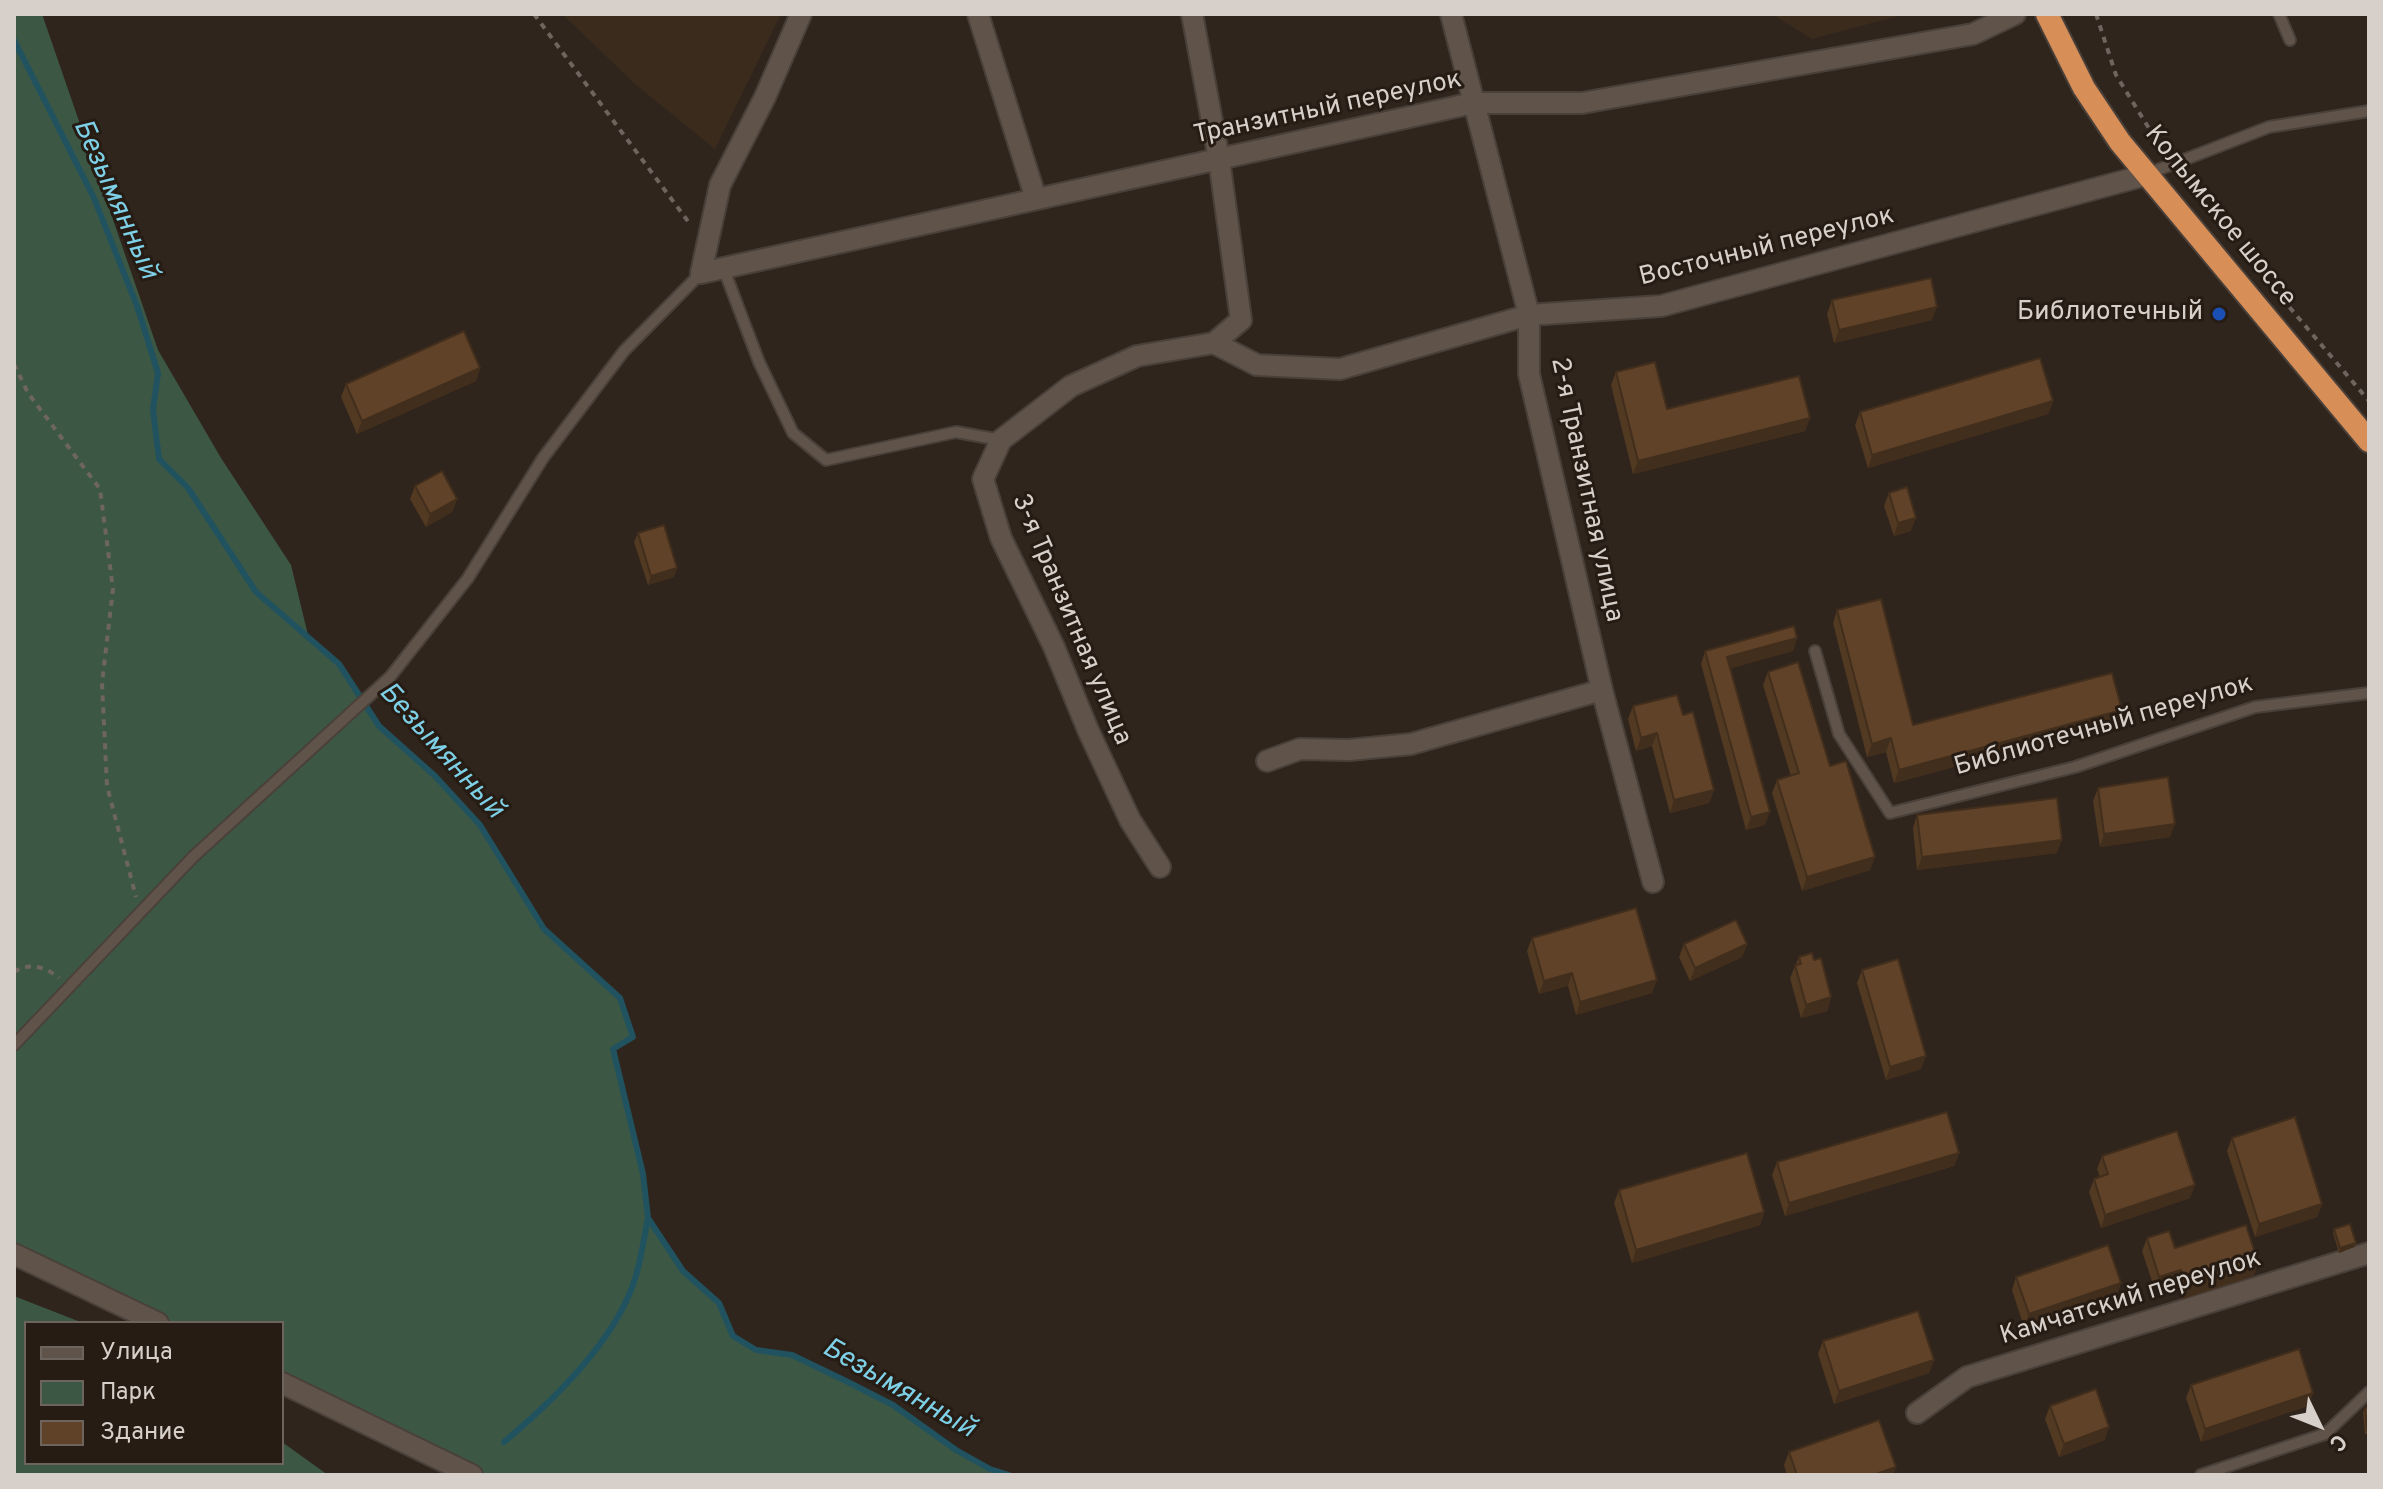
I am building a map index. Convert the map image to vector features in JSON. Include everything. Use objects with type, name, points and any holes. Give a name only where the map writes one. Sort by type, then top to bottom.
[{"type":"highway","name":"Колымское шоссе","points":[[2047,14],[2084,88],[2146,175],[2369,441]]},
{"type":"street","points":[[701,273],[720,185],[765,97],[801,14]]},
{"type":"street","points":[[978,14],[1036,199]]},
{"type":"street","points":[[1192,14],[1219,159],[1241,320],[1214,343]]},
{"type":"street","name":"2-я Транзитная улица","points":[[1451,14],[1529,315],[1529,374],[1602,690],[1653,882]]},
{"type":"street","name":"Транзитный переулок","points":[[701,273],[1473,103],[1582,103],[1973,34],[2015,14]]},
{"type":"street","name":"Восточный переулок","points":[[1214,343],[1257,365],[1340,369],[1529,315],[1661,306],[2146,175]]},
{"type":"street","name":"3-я Транзитная улица","points":[[1160,867],[1130,820],[1001,538],[983,479],[1001,440],[1071,386],[1137,356],[1214,343]]},
{"type":"street","points":[[1267,761],[1300,749],[1349,750],[1411,744],[1602,690]]},
{"type":"street","name":"Камчатский переулок","points":[[1917,1413],[1967,1377],[2369,1253]]},
{"type":"street","points":[[14,1254],[154,1321]]},
{"type":"street","points":[[284,1384],[472,1475]]},
{"type":"lane","points":[[2279,14],[2290,40]]},
{"type":"lane","points":[[2146,175],[2269,127],[2369,111]]},
{"type":"lane","points":[[723,267],[759,362],[793,433],[826,460],[956,432],[1001,440]]},
{"type":"lane","points":[[14,1045],[193,857],[390,677],[468,578],[543,458],[624,351],[701,273]]},
{"type":"lane","name":"Библиотечный переулок","points":[[1815,651],[1839,734],[1890,813],[2075,767],[2255,707],[2369,693]]},
{"type":"lane","points":[[2201,1475],[2325,1434],[2369,1392]]},
{"type":"path","points":[[534,14],[707,247]]},
{"type":"path","points":[[2096,14],[2116,75],[2174,164],[2226,233]]},
{"type":"path","points":[[2271,286],[2369,401]]},
{"type":"path","points":[[14,364],[28,393],[100,489],[113,589],[102,683],[107,786],[141,913]]},
{"type":"path","points":[[14,972],[22,967],[50,970],[69,990]]},
{"type":"shaded area","points":[[562,14],[781,14],[715,149],[635,84]]},
{"type":"shaded area","points":[[1772,14],[1906,14],[1812,39]]},
{"type":"green space","points":[[14,14],[42,14],[158,350],[221,458],[291,565],[308,635],[339,664],[379,726],[435,776],[480,825],[544,929],[620,998],[633,1037],[613,1049],[643,1174],[648,1218],[683,1271],[719,1303],[733,1336],[756,1350],[792,1355],[846,1381],[893,1405],[956,1450],[990,1469],[1009,1475],[472,1475],[284,1384],[284,1321],[154,1321],[14,1254]]},
{"type":"green space","points":[[14,1296],[78,1321],[24,1321],[24,1465],[284,1465],[284,1443],[328,1475],[14,1475]]},
{"type":"building","points":[[1931,278],[1937,307],[1839,330],[1832,300]]},
{"type":"building","points":[[464,331],[480,368],[362,421],[346,384]]},
{"type":"building","points":[[2040,358],[2053,401],[1872,455],[1860,412]]},
{"type":"building","points":[[1655,362],[1667,409],[1799,376],[1810,418],[1638,461],[1616,372]]},
{"type":"building","points":[[442,471],[457,499],[430,514],[415,486]]},
{"type":"building","points":[[1907,487],[1916,518],[1898,523],[1889,493]]},
{"type":"building","points":[[664,525],[677,568],[651,576],[638,533]]},
{"type":"building","points":[[1881,599],[1913,725],[2112,673],[2122,710],[1899,770],[1891,738],[1872,744],[1837,610]]},
{"type":"building","points":[[1794,626],[1797,638],[1727,657],[1770,812],[1751,817],[1705,651]]},
{"type":"building","points":[[1798,662],[1830,766],[1846,761],[1875,857],[1807,877],[1777,780],[1799,773],[1768,672]]},
{"type":"building","points":[[1677,695],[1683,715],[1693,712],[1714,790],[1674,800],[1657,733],[1641,738],[1633,706]]},
{"type":"building","points":[[2168,777],[2175,824],[2104,834],[2098,788]]},
{"type":"building","points":[[2057,798],[2062,840],[1922,857],[1917,815]]},
{"type":"building","points":[[1636,908],[1657,980],[1580,1002],[1572,973],[1544,981],[1532,938]]},
{"type":"building","points":[[1736,920],[1747,944],[1695,968],[1684,944]]},
{"type":"building","points":[[1812,953],[1814,960],[1821,958],[1831,997],[1806,1005],[1795,965],[1801,964],[1799,957]]},
{"type":"building","points":[[1898,959],[1926,1056],[1890,1067],[1862,970]]},
{"type":"building","points":[[1947,1112],[1959,1153],[1789,1203],[1777,1162]]},
{"type":"building","points":[[2295,1117],[2322,1204],[2259,1224],[2232,1138]]},
{"type":"building","points":[[2177,1131],[2195,1185],[2105,1215],[2094,1179],[2108,1174],[2102,1156]]},
{"type":"building","points":[[1747,1153],[1764,1212],[1636,1250],[1619,1190]]},
{"type":"building","points":[[2350,1224],[2356,1243],[2340,1248],[2334,1229]]},
{"type":"building","points":[[2246,1225],[2258,1262],[2187,1285],[2181,1270],[2159,1277],[2147,1238],[2169,1231],[2175,1248]]},
{"type":"building","points":[[2108,1245],[2121,1283],[2029,1314],[2016,1277]]},
{"type":"building","points":[[1918,1311],[1934,1360],[1839,1391],[1823,1341]]},
{"type":"building","points":[[2299,1349],[2313,1393],[2205,1429],[2191,1385]]},
{"type":"building","points":[[2096,1389],[2109,1427],[2064,1444],[2050,1406]]},
{"type":"building","points":[[2369,1407],[2369,1429],[2367,1430],[2365,1408]]},
{"type":"building","points":[[1879,1420],[1896,1467],[1873,1475],[1797,1475],[1789,1452]]},
{"type":"waterway","name":"Безымянный","points":[[14,40],[94,198],[137,306],[158,373],[153,410],[159,459],[188,488],[256,592],[339,664],[379,726],[435,776],[480,825],[544,929],[620,998],[633,1037],[613,1049],[643,1174],[648,1218],[683,1271],[719,1303],[733,1336],[756,1350],[792,1355],[846,1381],[893,1405],[956,1450],[990,1469],[1009,1475]]},
{"type":"waterway","points":[[504,1442],[562,1389],[613,1325],[635,1279],[648,1218]]},
{"type":"place","name":"Библиотечный","points":[[2219,314]]}]
